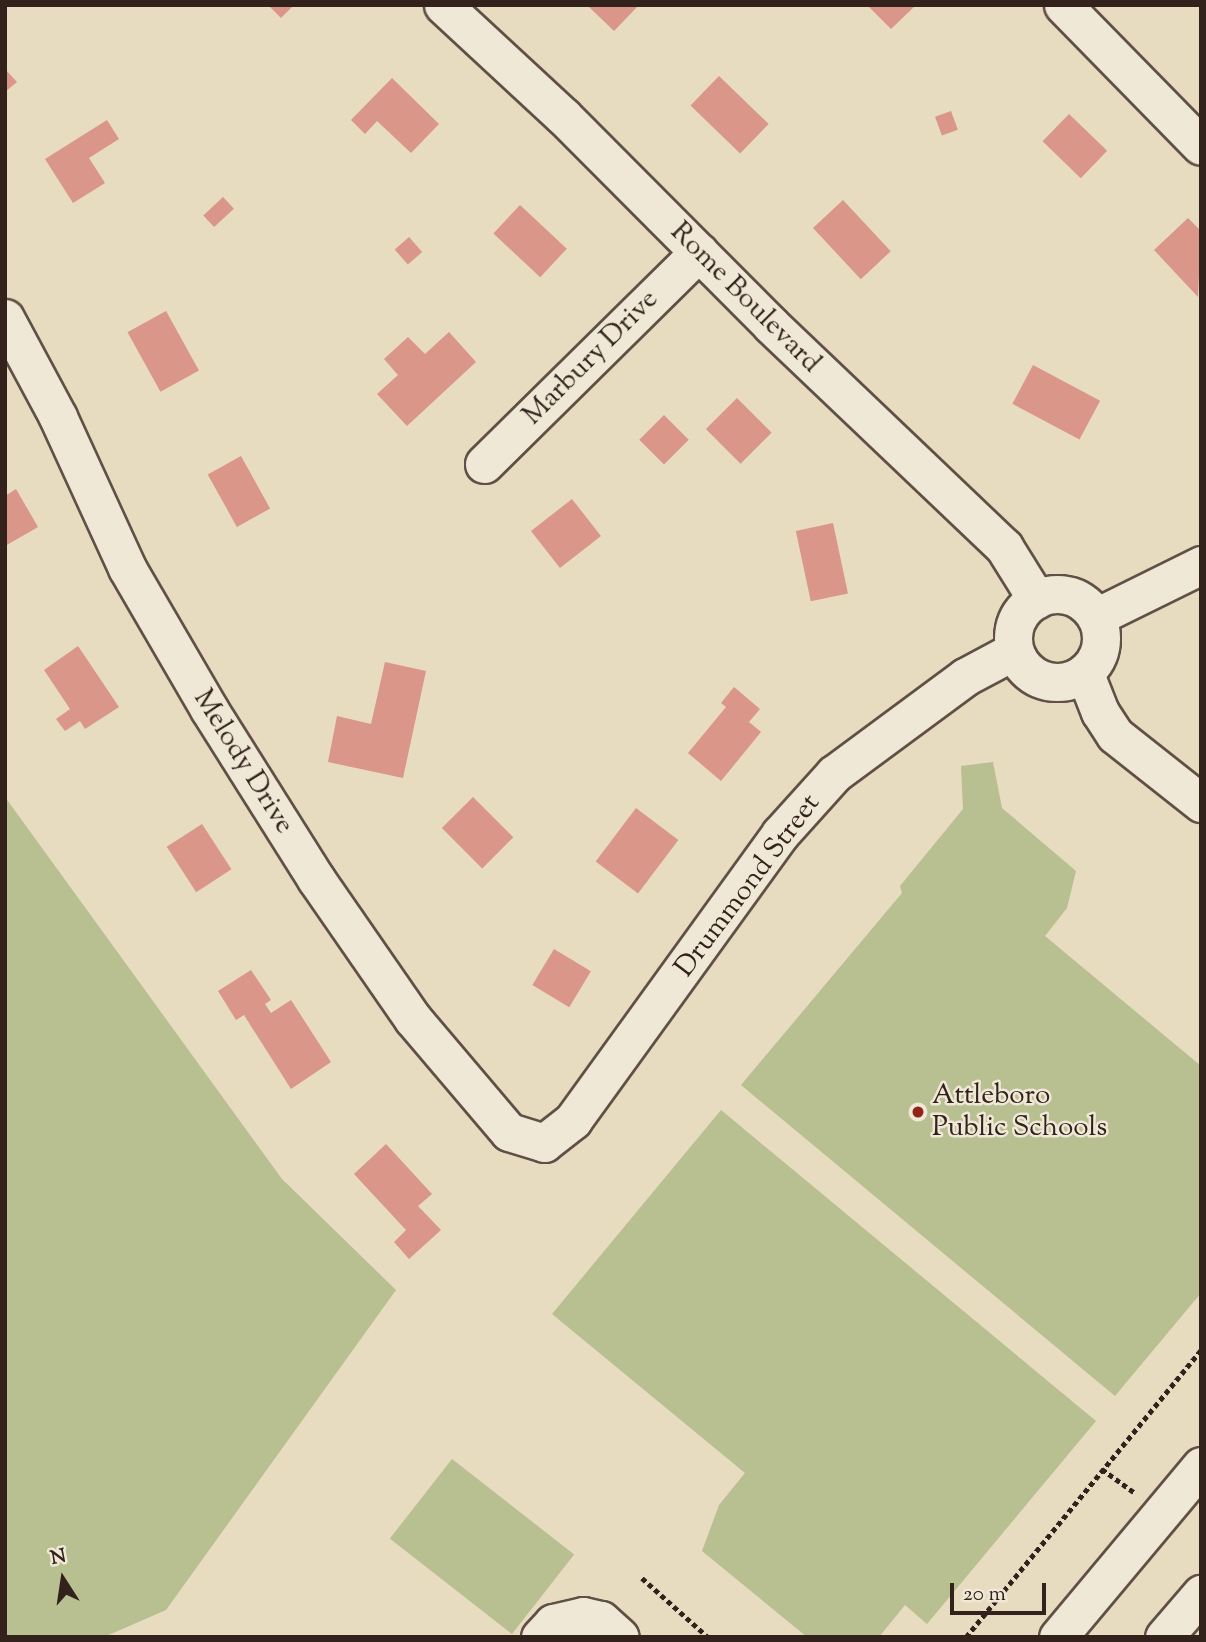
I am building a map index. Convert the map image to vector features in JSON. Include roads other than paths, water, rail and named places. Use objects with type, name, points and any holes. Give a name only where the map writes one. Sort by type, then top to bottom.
[{"type":"street","name":"Rome Boulevard","points":[[443,5],[563,116],[699,252],[1004,547],[1037,600]]},
{"type":"street","points":[[1063,5],[1201,146]]},
{"type":"street","name":"Marbury Drive","points":[[484,464],[699,252]]},
{"type":"street","name":"Melody Drive","points":[[5,318],[58,417],[127,568],[316,879],[413,1019],[509,1132],[544,1143],[553,1136]]},
{"type":"street","points":[[1098,616],[1201,565]]},
{"type":"street","points":[[1050,594],[1075,597],[1098,616],[1102,631],[1099,657],[1085,674],[1059,682],[1039,680],[1023,669],[1014,651],[1018,616],[1037,600],[1050,594]]},
{"type":"street","name":"Drummond Street","points":[[553,1136],[573,1120],[780,834],[834,774],[965,677],[1014,651]]},
{"type":"street","points":[[1085,674],[1100,712],[1115,735],[1201,803]]},
{"type":"street","points":[[1058,1637],[1201,1466]]},
{"type":"street","points":[[1164,1637],[1201,1594]]},
{"type":"street","points":[[540,1637],[553,1623],[583,1616],[601,1620],[620,1637]]},
{"type":"place","name":"Attleboro Public Schools","points":[[918,1112]]}]
